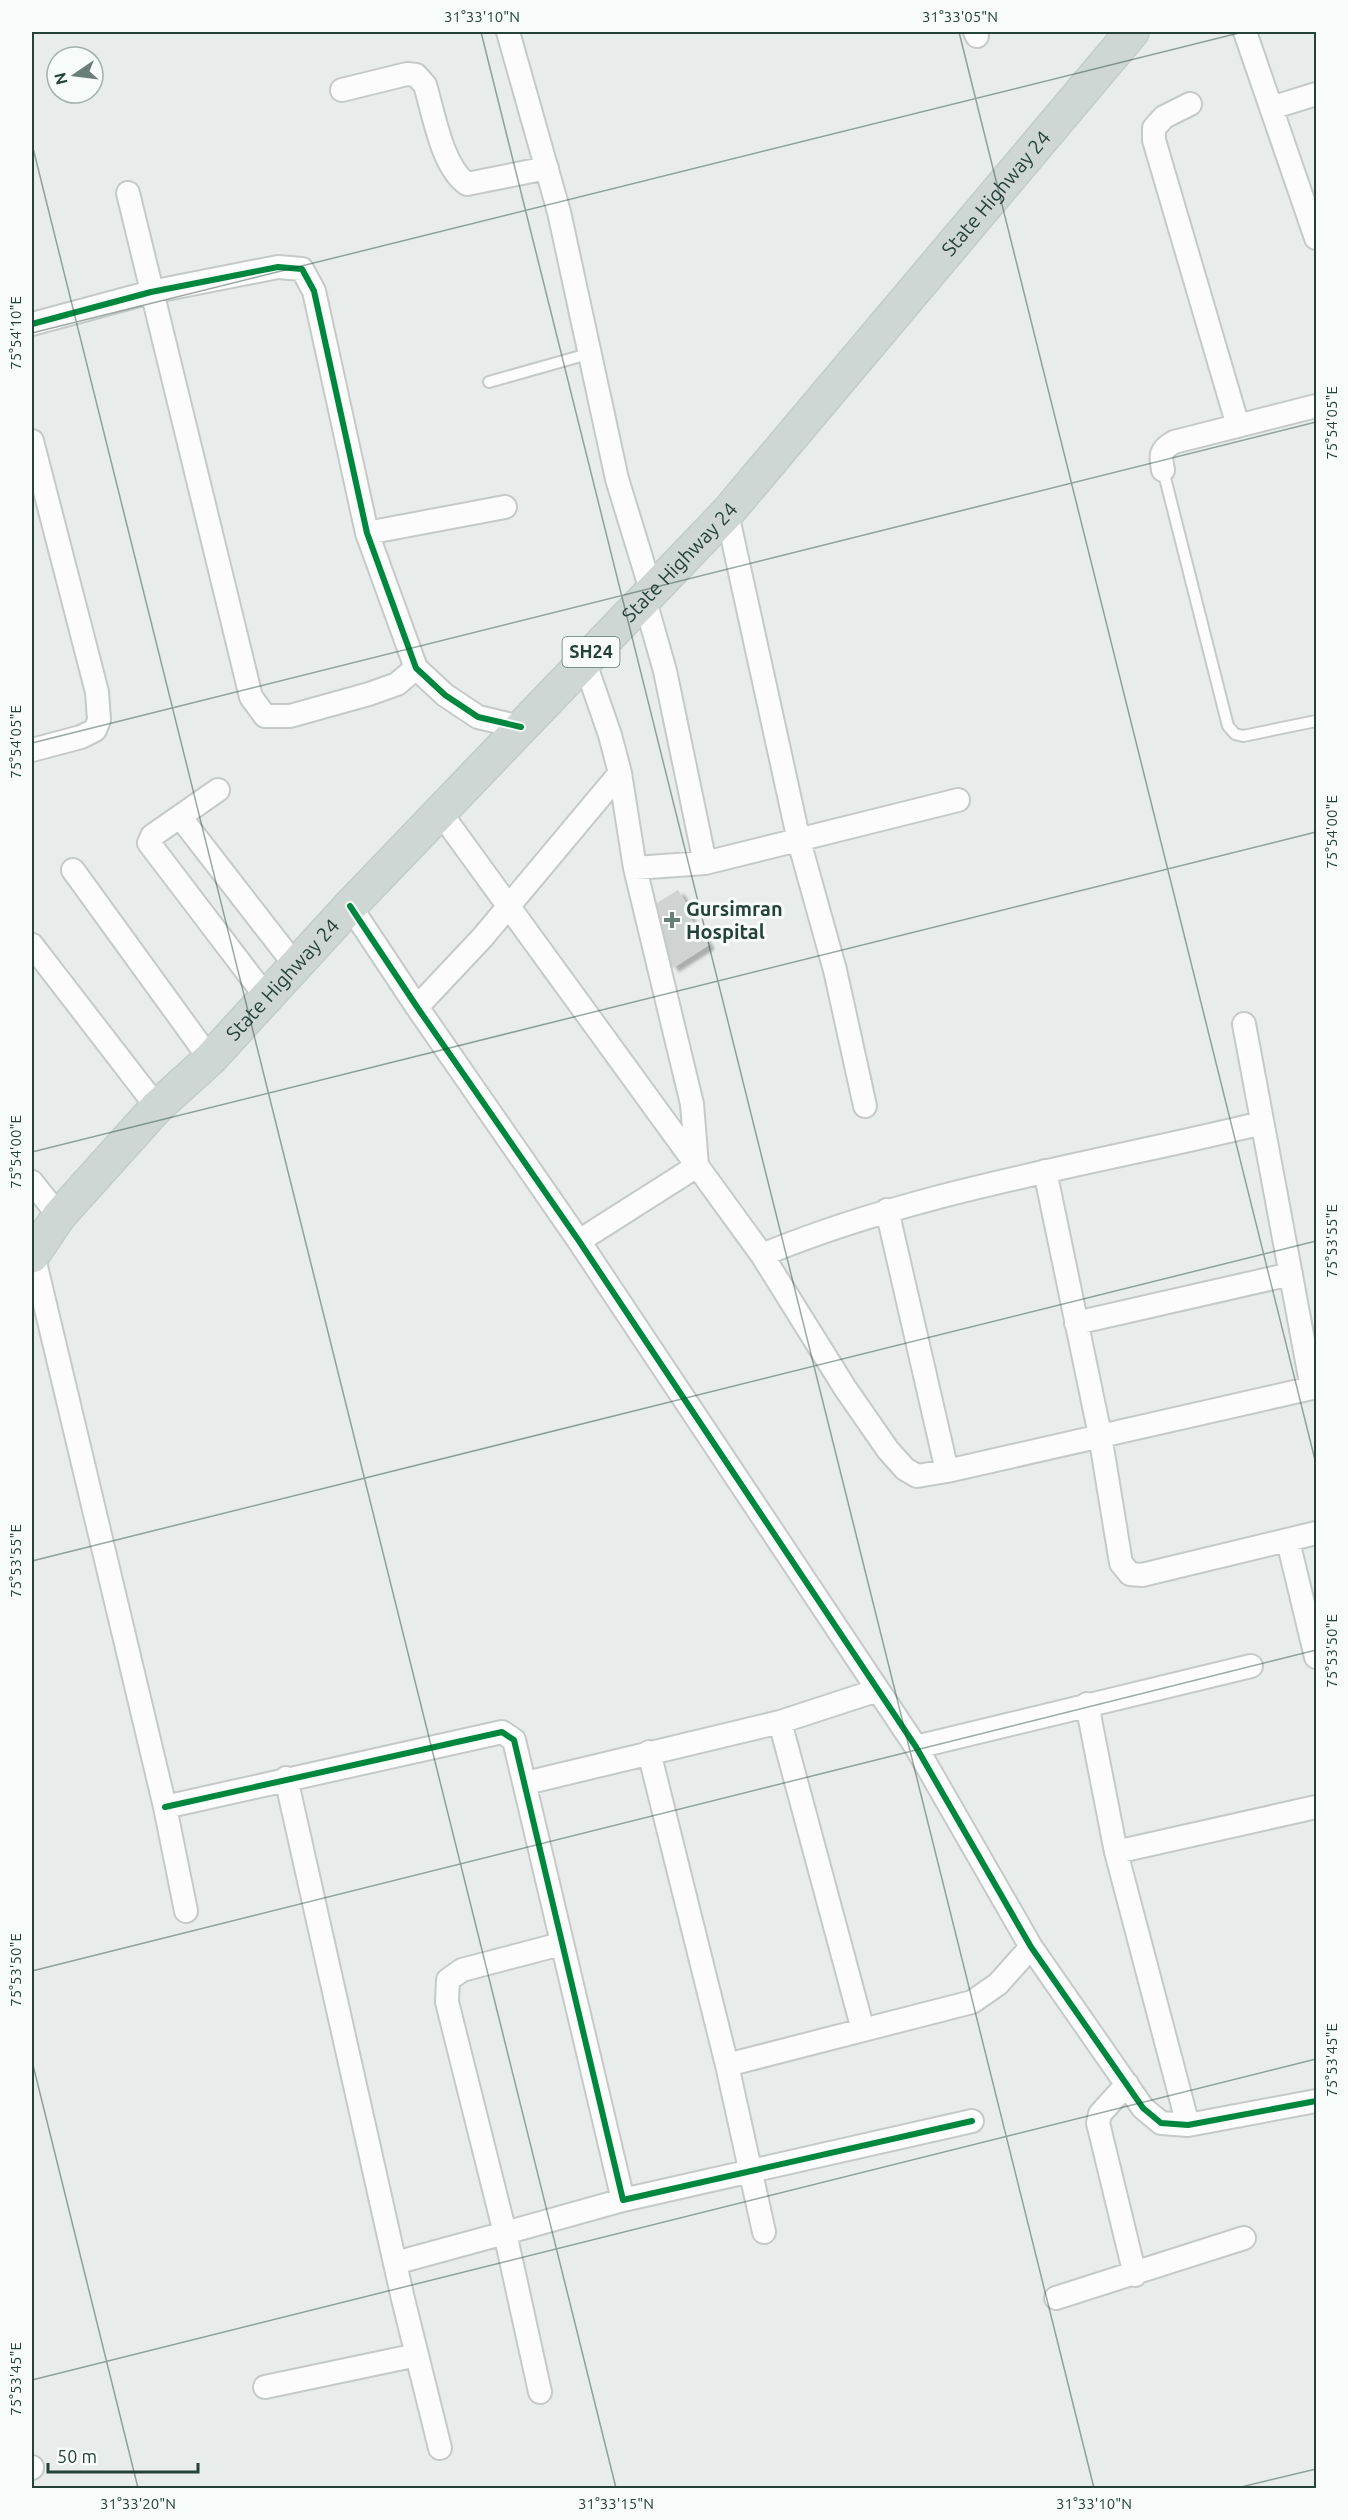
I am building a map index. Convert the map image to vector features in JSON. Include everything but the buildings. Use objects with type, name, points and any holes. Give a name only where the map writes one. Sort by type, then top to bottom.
[{"type":"main road","name":"State Highway 24","points":[[32,1255],[59,1216],[157,1107],[210,1059],[350,906],[727,513],[1132,32]]},
{"type":"street","points":[[508,32],[559,212],[588,354],[647,594],[705,863]]},
{"type":"street","points":[[1245,32],[1314,226]]},
{"type":"street","points":[[342,90],[406,74],[416,75],[425,85],[450,165],[458,178],[467,184],[547,168]]},
{"type":"street","points":[[1272,108],[1317,94]]},
{"type":"street","points":[[1190,104],[1164,117],[1154,128],[1154,140],[1238,426]]},
{"type":"street","points":[[128,193],[251,697],[265,716],[290,716],[397,684],[416,668]]},
{"type":"street","points":[[32,324],[151,291],[278,267],[302,269],[314,291],[367,533],[416,668],[445,695],[478,717],[521,726]]},
{"type":"street","points":[[1163,470],[1160,456],[1164,448],[1174,442],[1317,406]]},
{"type":"street","points":[[32,441],[97,692],[99,720],[95,730],[32,750]]},
{"type":"street","points":[[367,533],[505,507]]},
{"type":"street","points":[[727,513],[799,841],[835,970],[865,1106]]},
{"type":"street","points":[[584,660],[620,773],[635,868],[692,1104],[697,1166]]},
{"type":"street","points":[[417,1007],[508,905],[620,773]]},
{"type":"street","points":[[218,790],[182,818],[152,836],[149,843],[267,998]]},
{"type":"street","points":[[635,868],[705,863],[958,800]]},
{"type":"street","points":[[440,812],[762,1255],[845,1388],[888,1450],[905,1469],[917,1476],[947,1472],[1100,1435],[1315,1394],[1244,1024]]},
{"type":"street","points":[[182,818],[295,965]]},
{"type":"street","points":[[73,870],[210,1059]]},
{"type":"street","points":[[350,906],[579,1241],[916,1747],[1031,1947],[1143,2108],[1161,2123],[1188,2125],[1317,2101]]},
{"type":"street","points":[[32,945],[157,1107]]},
{"type":"street","points":[[762,1255],[816,1232],[887,1210],[1045,1171],[1263,1123]]},
{"type":"street","points":[[579,1241],[697,1166]]},
{"type":"street","points":[[1045,1171],[1100,1435],[1120,1563],[1130,1574],[1142,1575],[1317,1533]]},
{"type":"street","points":[[32,1182],[59,1216]]},
{"type":"street","points":[[887,1210],[947,1472]]},
{"type":"street","points":[[32,1255],[165,1807],[186,1911]]},
{"type":"street","points":[[1076,1323],[1291,1274]]},
{"type":"street","points":[[1288,1541],[1317,1657]]},
{"type":"street","points":[[916,1747],[1251,1666]]},
{"type":"street","points":[[526,1783],[780,1722],[878,1690]]},
{"type":"street","points":[[1087,1704],[1116,1852],[1188,2125]]},
{"type":"street","points":[[780,1722],[863,2030]]},
{"type":"street","points":[[165,1807],[286,1778],[502,1732],[514,1740],[623,2200]]},
{"type":"street","points":[[649,1752],[727,2065],[764,2232]]},
{"type":"street","points":[[286,1778],[395,2263],[440,2448]]},
{"type":"street","points":[[1116,1852],[1317,1807]]},
{"type":"street","points":[[540,2392],[505,2233],[447,2002],[448,1980],[462,1970],[561,1944]]},
{"type":"street","points":[[727,2065],[972,2002],[998,1984],[1031,1947]]},
{"type":"street","points":[[1127,2084],[1100,2114],[1098,2123],[1135,2275]]},
{"type":"street","points":[[395,2263],[623,2200],[751,2173],[972,2121]]},
{"type":"street","points":[[1056,2298],[1135,2275],[1244,2238]]},
{"type":"street","points":[[265,2387],[417,2355]]},
{"type":"lane","points":[[489,382],[588,354]]},
{"type":"lane","points":[[1163,470],[1228,726],[1234,734],[1243,736],[1317,721]]},
{"type":"cycle path","points":[[32,324],[151,292],[278,267],[302,269],[314,291],[367,533],[416,668],[445,695],[478,717],[521,727]]},
{"type":"cycle path","points":[[350,906],[579,1241],[916,1747],[1031,1947],[1143,2108],[1161,2123],[1188,2125],[1316,2101]]},
{"type":"cycle path","points":[[165,1807],[502,1732],[514,1740],[623,2200],[972,2121]]},
{"type":"place","name":"Gursimran Hospital","points":[[672,920]]}]
